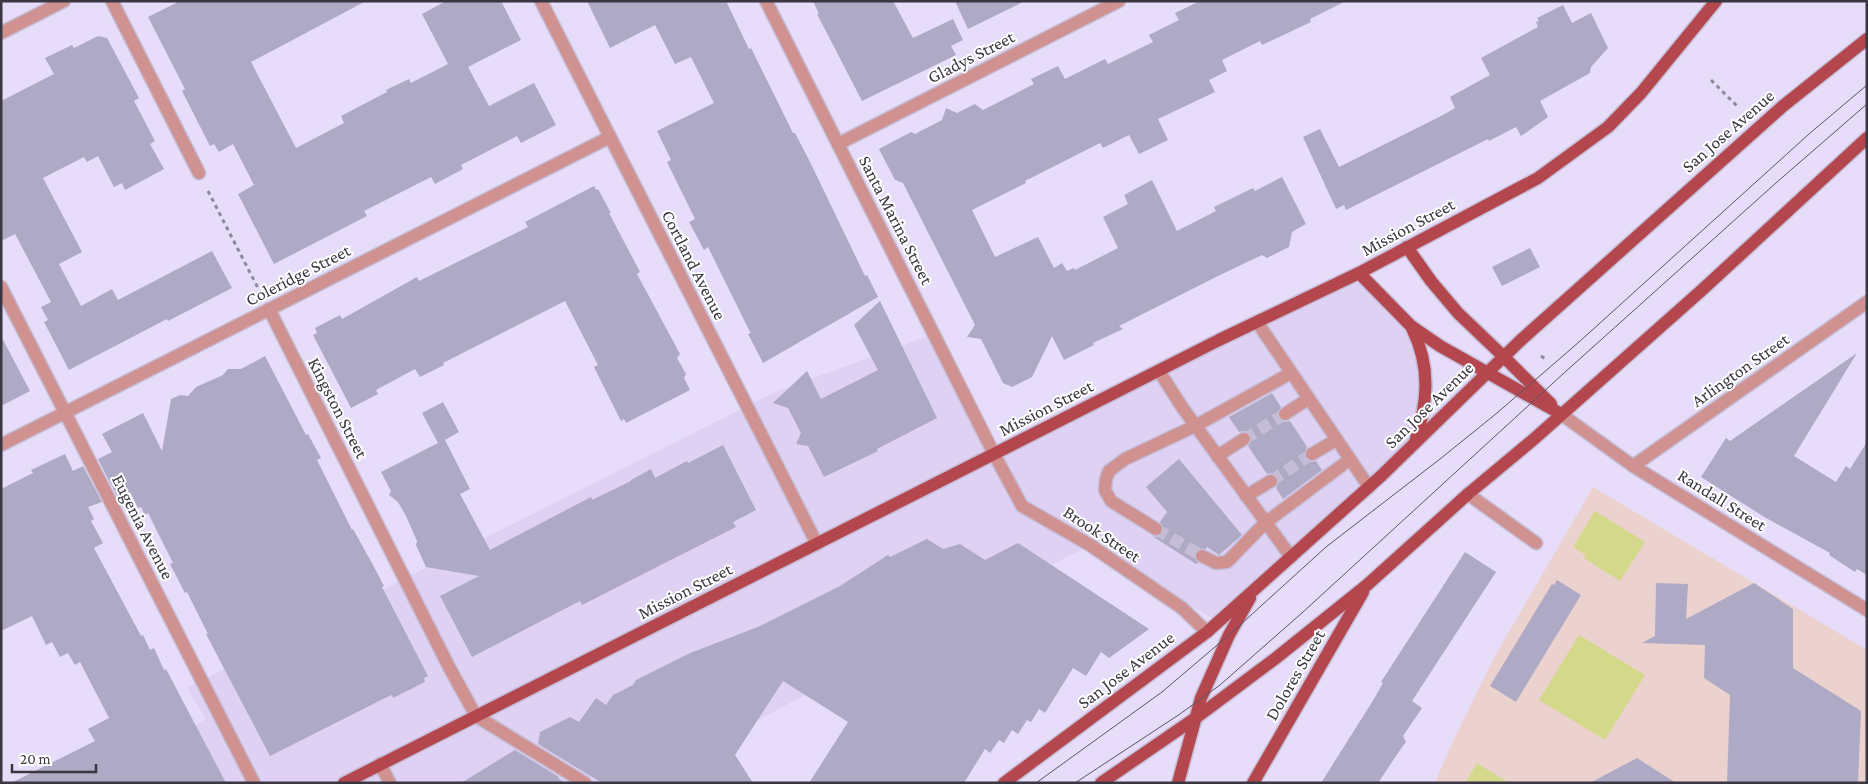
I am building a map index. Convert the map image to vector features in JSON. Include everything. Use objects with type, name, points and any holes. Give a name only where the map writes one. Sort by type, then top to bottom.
[{"type":"main road","name":"Mission Street","points":[[344,783],[1159,371],[1359,273],[1538,178],[1608,127],[1641,93],[1716,1]]},
{"type":"main road","name":"San Jose Avenue","points":[[1004,783],[1207,632],[1369,488],[1504,356],[1783,106],[1867,39]]},
{"type":"main road","points":[[1101,783],[1197,717],[1276,658],[1367,585],[1468,494],[1702,290],[1867,138]]},
{"type":"main road","name":"Randall Street","points":[[1407,247],[1431,281],[1458,313],[1504,356],[1561,414]]},
{"type":"main road","name":"Randall Street","points":[[1359,273],[1411,326],[1440,346],[1561,414]]},
{"type":"main road","points":[[1411,326],[1422,351],[1426,375],[1424,408],[1415,443]]},
{"type":"main road","name":"Dolores Street","points":[[1253,783],[1367,585]]},
{"type":"main road","points":[[1178,783],[1201,698],[1229,634],[1255,589]]},
{"type":"street","points":[[1,32],[64,1]]},
{"type":"street","points":[[112,1],[199,173]]},
{"type":"street","name":"Cortland Avenue","points":[[541,1],[817,544]]},
{"type":"street","name":"Santa Marina Street","points":[[766,1],[994,454]]},
{"type":"street","name":"Gladys Street","points":[[838,144],[1119,1]]},
{"type":"street","name":"Coleridge Street","points":[[1,444],[610,137]]},
{"type":"street","name":"Eugenia Avenue","points":[[1,287],[254,783]]},
{"type":"street","name":"Arlington Street","points":[[1633,466],[1867,302]]},
{"type":"street","name":"Kingston Street","points":[[269,310],[449,668],[476,716],[585,783]]},
{"type":"street","points":[[1257,322],[1369,488]]},
{"type":"street","points":[[1159,371],[1195,426],[1291,557]]},
{"type":"street","points":[[1156,529],[1111,501],[1105,490],[1109,471],[1125,459],[1195,426],[1291,373]]},
{"type":"street","points":[[1285,414],[1308,399]]},
{"type":"street","name":"Randall Street","points":[[1561,414],[1633,466],[1867,610]]},
{"type":"street","points":[[1217,456],[1244,439]]},
{"type":"street","points":[[1312,454],[1336,440]]},
{"type":"street","name":"Brook Street","points":[[994,454],[1022,506],[1090,545],[1182,608],[1207,632]]},
{"type":"street","points":[[1202,556],[1216,563],[1228,562],[1265,523],[1349,460]]},
{"type":"street","points":[[1246,496],[1271,481]]},
{"type":"street","points":[[1468,494],[1536,543]]},
{"type":"street","points":[[380,764],[390,783]]},
{"type":"path","points":[[1711,80],[1739,108]]},
{"type":"path","points":[[199,173],[269,310]]},
{"type":"path","points":[[1541,356],[1547,360]]},
{"type":"shaded area","points":[[1359,273],[1411,326],[1426,392],[1415,443],[1217,621],[1090,545],[638,783],[88,783],[206,719],[187,688],[775,392],[934,334],[994,454]]},
{"type":"shaded area","points":[[1593,487],[1867,650],[1867,783],[1435,783],[1451,745],[1495,656]]},
{"type":"green space","points":[[1595,511],[1645,542],[1620,581],[1584,558],[1586,555],[1573,547]]},
{"type":"green space","points":[[1579,635],[1645,675],[1605,740],[1539,700]]},
{"type":"green space","points":[[1477,763],[1509,783],[1465,783]]},
{"type":"building","points":[[180,1],[366,1],[251,62],[296,148],[344,123],[341,116],[387,92],[386,90],[409,79],[411,83],[448,64],[422,14],[446,1],[501,1],[521,40],[468,67],[489,106],[534,83],[556,125],[521,143],[517,136],[461,165],[463,169],[435,184],[431,177],[364,211],[367,216],[274,264],[238,194],[254,185],[233,144],[219,152],[214,144],[210,146],[182,91],[185,89],[148,17]]},
{"type":"building","points":[[587,1],[726,1],[749,49],[751,48],[793,133],[795,133],[810,162],[865,276],[867,275],[878,297],[763,363],[748,334],[751,333],[708,247],[704,250],[689,222],[695,219],[667,162],[671,160],[657,131],[714,103],[691,57],[675,64],[655,25],[610,48]]},
{"type":"building","points":[[813,1],[893,1],[913,38],[953,19],[963,40],[951,46],[956,55],[862,101],[817,14],[819,14]]},
{"type":"building","points":[[955,1],[1025,1],[968,29]]},
{"type":"building","points":[[1200,1],[1346,1],[1310,19],[1311,22],[1262,45],[1260,41],[1222,60],[1227,71],[1209,80],[1215,92],[1158,119],[1168,140],[1139,154],[1129,135],[1103,148],[1100,143],[972,210],[995,257],[1038,237],[1054,268],[1062,263],[1067,271],[1074,268],[1075,270],[1118,248],[1103,217],[1128,204],[1124,195],[1152,180],[1177,231],[1216,211],[1214,207],[1253,188],[1255,191],[1282,177],[1306,224],[1292,232],[1289,247],[1267,258],[1262,255],[1218,276],[1119,326],[1123,329],[1093,343],[1094,345],[1064,360],[1052,336],[1032,377],[1012,387],[1003,383],[981,339],[967,337],[975,325],[903,183],[895,180],[879,149],[911,132],[915,134],[942,120],[946,108],[957,113],[975,104],[983,110],[1034,84],[1031,79],[1058,66],[1065,79],[1105,59],[1108,64],[1153,42],[1149,35],[1179,20],[1175,13]]},
{"type":"building","points":[[1563,5],[1572,23],[1591,13],[1608,48],[1591,67],[1590,73],[1540,101],[1548,117],[1521,136],[1516,127],[1489,141],[1488,139],[1346,210],[1344,205],[1336,209],[1303,137],[1320,129],[1339,167],[1443,115],[1455,108],[1450,97],[1490,75],[1481,58],[1538,27],[1536,22],[1539,21],[1537,18]]},
{"type":"building","points":[[98,36],[107,38],[139,98],[134,101],[155,141],[150,144],[164,169],[125,190],[122,183],[114,187],[98,156],[87,162],[84,157],[43,178],[82,252],[59,264],[81,306],[112,289],[118,300],[212,251],[232,288],[168,321],[167,319],[69,370],[44,322],[48,320],[41,307],[51,302],[15,234],[1,241],[1,101],[54,74],[45,58],[72,45],[74,48]]},
{"type":"building","points":[[594,186],[596,190],[598,189],[611,213],[609,213],[640,272],[637,274],[680,354],[677,358],[686,374],[684,378],[690,390],[626,423],[624,419],[621,421],[594,367],[598,365],[565,301],[443,363],[444,365],[420,377],[415,369],[376,390],[378,394],[351,408],[313,335],[317,333],[315,328],[340,315],[342,319],[417,277],[419,281],[528,227],[525,222]]},
{"type":"building","points":[[1530,248],[1540,267],[1502,286],[1492,267]]},
{"type":"building","points":[[880,301],[937,418],[877,449],[878,451],[824,477],[808,446],[796,444],[801,433],[788,408],[773,403],[807,371],[821,399],[878,370],[854,325]]},
{"type":"building","points":[[1,336],[30,391],[1,406]]},
{"type":"building","points":[[1857,353],[1794,456],[1836,482],[1846,466],[1850,469],[1867,442],[1867,575],[1857,569],[1855,572],[1829,555],[1830,553],[1766,518],[1701,477],[1726,438],[1730,441]]},
{"type":"building","points":[[265,356],[306,435],[308,434],[321,458],[317,460],[352,530],[384,586],[382,587],[428,676],[424,678],[425,682],[393,698],[392,695],[387,697],[270,756],[206,634],[208,634],[187,592],[185,593],[170,564],[173,563],[148,513],[145,515],[141,507],[138,508],[130,492],[117,496],[98,459],[112,452],[102,434],[143,413],[162,451],[171,399],[180,395],[188,396],[196,387],[223,375],[228,369],[241,369]]},
{"type":"building","points":[[1272,393],[1281,407],[1277,414],[1279,419],[1285,422],[1290,421],[1307,447],[1304,454],[1305,458],[1312,462],[1316,461],[1322,470],[1283,499],[1276,488],[1279,481],[1278,476],[1271,473],[1267,474],[1248,446],[1252,439],[1251,434],[1244,431],[1239,432],[1229,417]]},
{"type":"building","points":[[443,402],[459,432],[445,440],[470,489],[460,494],[490,550],[591,497],[592,500],[651,469],[655,478],[723,445],[756,510],[733,522],[736,527],[582,605],[580,601],[472,657],[440,596],[479,576],[426,567],[406,516],[398,502],[389,495],[391,491],[381,472],[438,443],[422,413]]},
{"type":"building","points":[[65,454],[73,471],[83,466],[102,502],[88,507],[94,519],[91,521],[103,543],[94,548],[141,636],[143,635],[150,650],[154,648],[164,670],[166,669],[226,783],[11,783],[95,741],[88,729],[109,718],[80,662],[75,665],[68,653],[60,657],[52,642],[46,645],[32,616],[1,631],[1,489],[33,473],[31,470]]},
{"type":"building","points":[[1179,459],[1242,535],[1219,555],[1207,547],[1206,549],[1198,549],[1194,556],[1198,563],[1196,564],[1152,536],[1156,537],[1163,534],[1164,529],[1160,522],[1167,512],[1146,487]]},
{"type":"building","points":[[927,539],[943,549],[960,544],[985,560],[1018,543],[1149,629],[1109,658],[1101,652],[1086,676],[1073,668],[1045,713],[1039,709],[1031,722],[1027,720],[1018,734],[1012,730],[1004,743],[999,740],[990,753],[985,749],[964,783],[809,783],[848,722],[783,681],[735,755],[753,783],[602,783],[538,744],[540,732],[570,717],[579,722],[596,698],[606,705],[613,695],[633,685],[636,680],[688,654],[760,626],[840,586],[888,555],[890,557]]},
{"type":"building","points":[[1465,552],[1496,572],[1412,701],[1422,708],[1403,736],[1406,742],[1378,783],[1321,783],[1374,699],[1383,683],[1381,682]]},
{"type":"building","points":[[1557,580],[1581,595],[1516,702],[1490,686],[1552,584],[1554,585]]},
{"type":"building","points":[[1656,583],[1688,584],[1686,619],[1754,583],[1793,609],[1793,668],[1861,711],[1858,783],[1727,783],[1730,695],[1704,678],[1705,645],[1642,643],[1655,636]]},
{"type":"building","points":[[515,750],[559,777],[565,783],[461,783]]},
{"type":"building","points":[[1637,758],[1676,783],[1590,783]]},
{"type":"tunnel","points":[[1244,439],[1285,414]]},
{"type":"tunnel","points":[[1271,481],[1312,454]]},
{"type":"tunnel","points":[[1156,529],[1202,556]]},
{"type":"tram line","points":[[1036,783],[1162,692],[1229,635],[1326,547],[1497,413],[1579,342],[1809,134],[1867,85]]},
{"type":"tram line","points":[[1075,783],[1180,714],[1220,685],[1303,612],[1564,373],[1867,104]]}]
